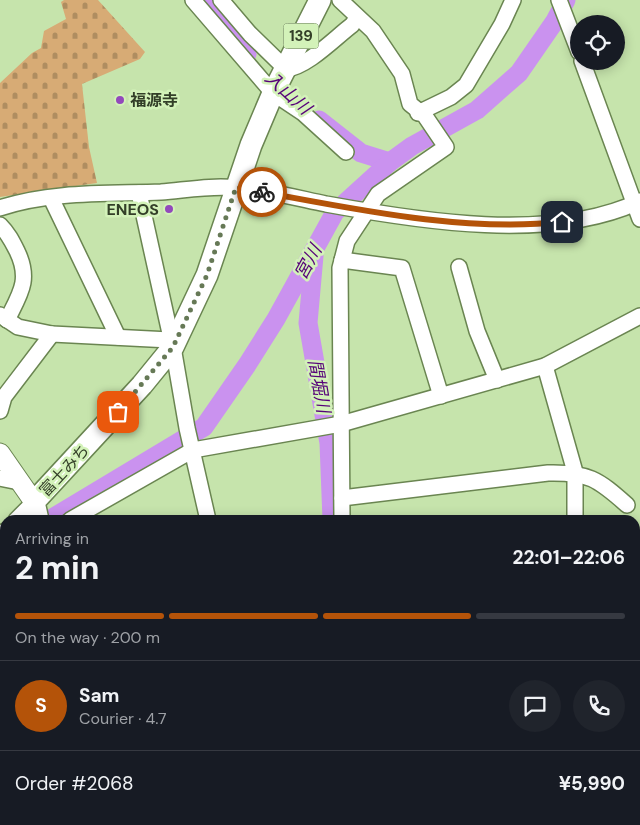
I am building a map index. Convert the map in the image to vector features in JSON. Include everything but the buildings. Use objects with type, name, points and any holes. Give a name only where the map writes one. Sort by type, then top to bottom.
[{"type":"highway","name":"富士みち","points":[[36,511],[142,385],[172,343],[207,275],[236,187],[278,80],[320,0]]},
{"type":"main road","points":[[0,453],[36,511]]},
{"type":"street","points":[[193,0],[278,80]]},
{"type":"street","points":[[221,0],[250,34],[278,80],[303,113],[346,152]]},
{"type":"street","points":[[340,0],[373,31],[402,74],[410,104],[422,114],[446,147],[378,194],[347,241],[340,268],[332,426],[342,498],[342,515]]},
{"type":"street","points":[[422,114],[451,97],[466,85],[502,24],[513,0]]},
{"type":"street","points":[[559,0],[570,29]]},
{"type":"street","points":[[278,80],[291,69],[308,60],[357,18]]},
{"type":"street","points":[[586,70],[638,203],[640,220]]},
{"type":"street","points":[[0,208],[18,202],[51,198],[236,187],[366,211],[463,222],[522,226],[599,215],[638,203]]},
{"type":"street","points":[[138,193],[172,343],[187,428],[207,515]]},
{"type":"street","points":[[51,198],[118,338]]},
{"type":"street","points":[[0,226],[11,238],[25,267],[22,286],[4,318],[18,327],[52,334],[172,343]]},
{"type":"street","points":[[342,260],[402,268],[441,396]]},
{"type":"street","points":[[459,267],[477,331],[497,380]]},
{"type":"street","points":[[78,515],[192,448],[332,426],[545,366],[640,316]]},
{"type":"street","points":[[0,411],[4,398],[52,334]]},
{"type":"street","points":[[545,366],[575,472],[575,515]]},
{"type":"street","points":[[342,498],[548,473],[575,472],[610,490],[627,504]]},
{"type":"street","points":[[0,478],[19,482]]},
{"type":"green space","points":[[64,0],[98,0],[145,52],[140,59],[82,84],[89,147],[97,183],[0,197],[0,83],[32,53],[41,48],[44,31],[66,19],[61,2]]},
{"type":"waterway","name":"入山川","points":[[208,0],[247,54]]},
{"type":"waterway","name":"宮川","points":[[57,515],[204,427],[276,319],[335,212],[390,162],[412,146],[477,110],[519,73],[555,21],[566,0]]},
{"type":"waterway","name":"入山川","points":[[319,120],[361,153],[390,162]]},
{"type":"waterway","name":"間堀川","points":[[314,256],[308,323],[329,443],[332,515]]},
{"type":"way so far","points":[[118,412],[173,347],[188,319],[207,275],[236,187],[262,192]]},
{"type":"place","name":"福源寺","points":[[120,100]]},
{"type":"place","name":"ENEOS","points":[[169,209]]},
{"type":"route","points":[[262,192],[366,211],[463,222],[522,226],[562,222]]}]
